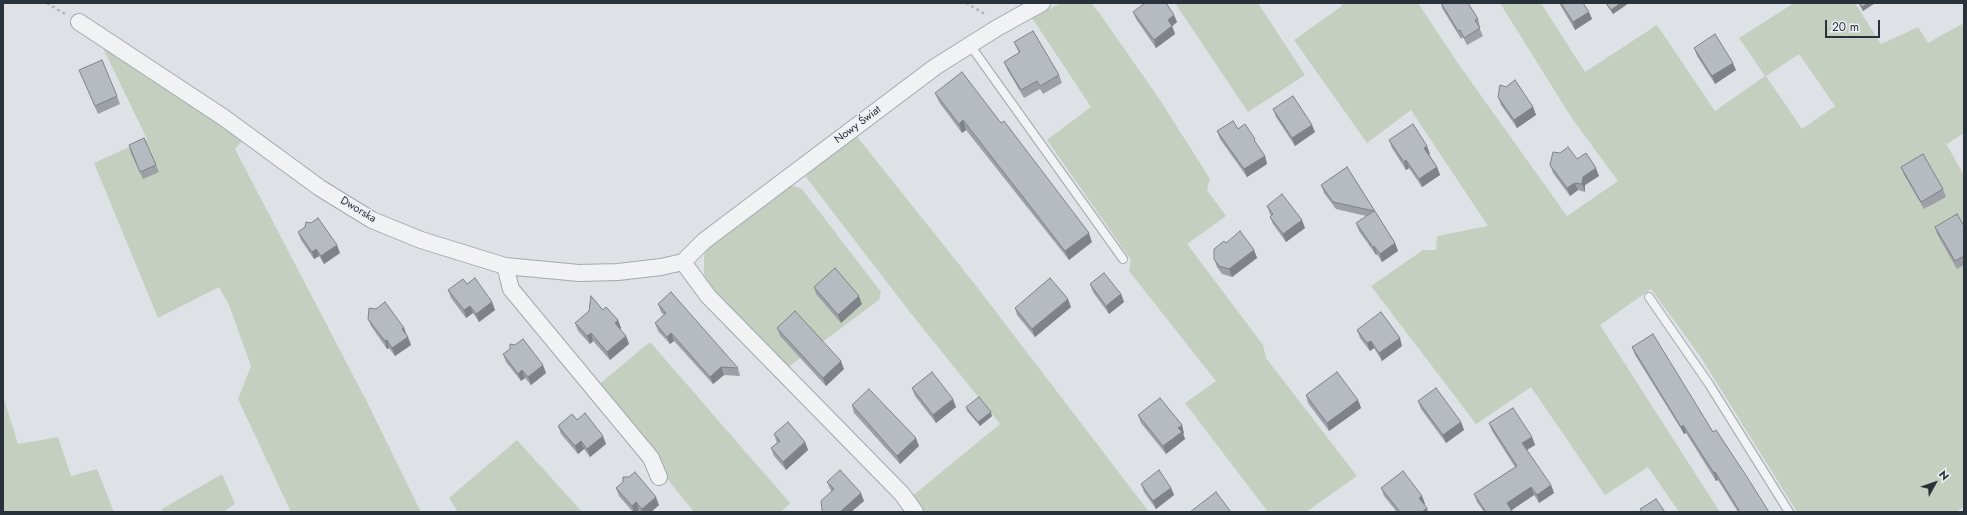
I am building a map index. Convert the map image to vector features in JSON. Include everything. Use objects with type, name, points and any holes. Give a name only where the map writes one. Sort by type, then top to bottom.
[{"type":"street","name":"Nowy Świat","points":[[683,262],[704,241],[935,67],[970,44],[1042,3]]},
{"type":"street","name":"Dworska","points":[[79,22],[223,117],[320,188],[372,220],[421,240],[505,266],[579,273],[618,272],[661,267],[683,262]]},
{"type":"street","points":[[683,262],[708,296],[902,494],[915,512]]},
{"type":"street","points":[[505,266],[511,289],[651,458],[659,477]]},
{"type":"lane","points":[[970,44],[1123,259]]},
{"type":"lane","points":[[1649,297],[1709,384],[1789,512]]},
{"type":"path","points":[[966,3],[982,12],[997,28]]},
{"type":"green space","points":[[1061,3],[1091,3],[1160,100],[1210,179],[1207,190],[1226,216],[1187,244],[1263,345],[1266,358],[1357,476],[1306,512],[1268,512],[1185,403],[1216,381],[1129,271],[1131,260],[1047,140],[1091,107],[1032,18]]},
{"type":"green space","points":[[1175,3],[1258,3],[1305,75],[1248,112]]},
{"type":"green space","points":[[1341,3],[1418,3],[1457,62],[1567,216],[1618,181],[1571,117],[1500,3],[1541,3],[1585,72],[1657,25],[1715,111],[1765,76],[1739,38],[1794,3],[1855,3],[1881,44],[1918,27],[1928,43],[1964,23],[1964,133],[1947,144],[1944,140],[1964,175],[1964,507],[1955,512],[1797,512],[1700,356],[1651,289],[1600,325],[1720,512],[1679,512],[1648,467],[1605,495],[1531,387],[1476,424],[1371,286],[1423,250],[1436,250],[1437,236],[1488,226],[1411,110],[1367,143],[1294,40],[1342,6]],"holes":[[[1799,54],[1835,106],[1802,129],[1766,76]]]},
{"type":"green space","points":[[100,42],[242,141],[235,149],[367,402],[421,512],[291,512],[238,399],[251,366],[229,305],[219,287],[158,318],[94,163],[147,139]]},
{"type":"green space","points":[[855,134],[977,287],[1149,512],[921,512],[911,497],[1000,424],[909,311],[806,177],[809,171]]},
{"type":"green space","points":[[794,186],[802,189],[881,292],[879,300],[787,368],[712,292],[704,274],[704,255],[710,244],[786,187]]},
{"type":"green space","points":[[650,342],[790,503],[781,512],[694,512],[665,476],[597,386]]},
{"type":"green space","points":[[3,396],[18,444],[58,437],[71,476],[97,469],[114,512],[3,512]]},
{"type":"green space","points":[[517,440],[582,512],[458,512],[449,498]]},
{"type":"green space","points":[[222,474],[235,504],[223,512],[163,512],[162,509]]},
{"type":"building","points":[[1145,3],[1166,3],[1174,15],[1168,20],[1172,26],[1154,40],[1133,12]]},
{"type":"building","points":[[1441,3],[1468,3],[1478,19],[1475,20],[1480,28],[1464,38]]},
{"type":"building","points":[[1561,3],[1583,3],[1589,12],[1573,22]]},
{"type":"building","points":[[1606,3],[1621,3],[1611,10]]},
{"type":"building","points":[[1860,3],[1868,3],[1862,7]]},
{"type":"building","points":[[1033,31],[1059,75],[1040,86],[1037,81],[1021,90],[1004,62],[1020,52],[1014,42]]},
{"type":"building","points":[[1715,34],[1733,63],[1712,76],[1694,48]]},
{"type":"building","points":[[102,60],[117,96],[95,106],[79,70]]},
{"type":"building","points":[[962,72],[1001,123],[1004,121],[1089,233],[1065,251],[963,120],[959,124],[935,93]]},
{"type":"building","points":[[1515,80],[1533,107],[1514,120],[1498,97],[1500,85],[1506,87]]},
{"type":"building","points":[[1293,96],[1312,125],[1292,138],[1273,109]]},
{"type":"building","points":[[1233,121],[1238,129],[1245,124],[1265,156],[1244,169],[1217,131]]},
{"type":"building","points":[[1413,124],[1427,146],[1424,148],[1437,167],[1419,179],[1406,160],[1404,162],[1389,140]]},
{"type":"building","points":[[144,138],[156,165],[140,172],[129,145]]},
{"type":"building","points":[[1568,147],[1577,159],[1586,153],[1596,168],[1583,177],[1582,184],[1575,183],[1567,188],[1550,165],[1553,152],[1560,153]]},
{"type":"building","points":[[1923,154],[1943,189],[1921,202],[1901,167]]},
{"type":"building","points":[[1347,167],[1395,243],[1380,254],[1374,246],[1373,247],[1356,223],[1374,211],[1333,202],[1321,185]]},
{"type":"building","points":[[1282,194],[1302,220],[1283,234],[1270,217],[1273,214],[1267,206]]},
{"type":"building","points":[[1957,214],[1964,226],[1964,256],[1955,261],[1935,227]]},
{"type":"building","points":[[318,218],[337,245],[321,256],[316,249],[312,252],[298,232],[305,227],[306,222],[311,223]]},
{"type":"building","points":[[1240,231],[1254,250],[1229,269],[1219,266],[1214,259],[1214,249],[1224,241],[1226,243]]},
{"type":"building","points":[[835,268],[859,296],[838,315],[814,287]]},
{"type":"building","points":[[1104,273],[1121,294],[1106,306],[1090,284]]},
{"type":"building","points":[[475,278],[492,302],[476,314],[470,306],[464,310],[448,290],[463,279],[467,284]]},
{"type":"building","points":[[1050,278],[1068,299],[1032,329],[1015,308]]},
{"type":"building","points":[[671,292],[738,368],[721,367],[710,377],[671,333],[667,337],[655,323],[666,313],[658,304]]},
{"type":"building","points":[[591,296],[603,310],[606,307],[618,320],[615,323],[626,336],[607,352],[591,333],[587,336],[575,323],[589,311]]},
{"type":"building","points":[[385,302],[404,328],[402,329],[408,337],[392,348],[387,340],[385,341],[368,319],[369,308],[376,309]]},
{"type":"building","points":[[795,311],[841,361],[823,378],[777,328]]},
{"type":"building","points":[[1381,312],[1400,338],[1379,353],[1371,341],[1367,343],[1357,330]]},
{"type":"building","points":[[1653,334],[1713,432],[1716,430],[1769,512],[1740,512],[1683,425],[1681,427],[1632,347]]},
{"type":"building","points":[[523,339],[543,365],[528,377],[522,370],[518,374],[503,354],[510,349],[510,344],[515,345]]},
{"type":"building","points":[[932,372],[953,399],[933,415],[912,388]]},
{"type":"building","points":[[1337,372],[1358,400],[1327,423],[1306,395]]},
{"type":"building","points":[[1436,388],[1461,422],[1443,435],[1418,401]]},
{"type":"building","points":[[869,389],[916,438],[897,456],[852,405]]},
{"type":"building","points":[[979,397],[991,412],[978,422],[966,407]]},
{"type":"building","points":[[1160,398],[1182,425],[1178,428],[1182,432],[1163,446],[1138,415]]},
{"type":"building","points":[[1513,408],[1532,437],[1522,443],[1551,485],[1537,495],[1531,487],[1507,503],[1512,511],[1511,512],[1486,512],[1474,494],[1517,466],[1489,423]]},
{"type":"building","points":[[585,413],[603,436],[587,449],[581,441],[575,446],[558,426],[572,414],[577,420]]},
{"type":"building","points":[[788,422],[805,442],[783,462],[771,448],[780,441],[774,434]]},
{"type":"building","points":[[840,470],[861,493],[840,512],[824,512],[822,510],[821,501],[834,489],[827,482]]},
{"type":"building","points":[[1159,470],[1171,488],[1153,501],[1141,484]]},
{"type":"building","points":[[1403,471],[1422,496],[1419,498],[1427,508],[1422,512],[1400,512],[1381,488]]},
{"type":"building","points":[[635,472],[656,497],[642,509],[636,502],[632,506],[616,488],[623,482],[623,477],[629,477]]},
{"type":"building","points":[[1216,492],[1231,512],[1190,512]]},
{"type":"building","points":[[1656,499],[1665,512],[1642,512],[1640,509]]}]
